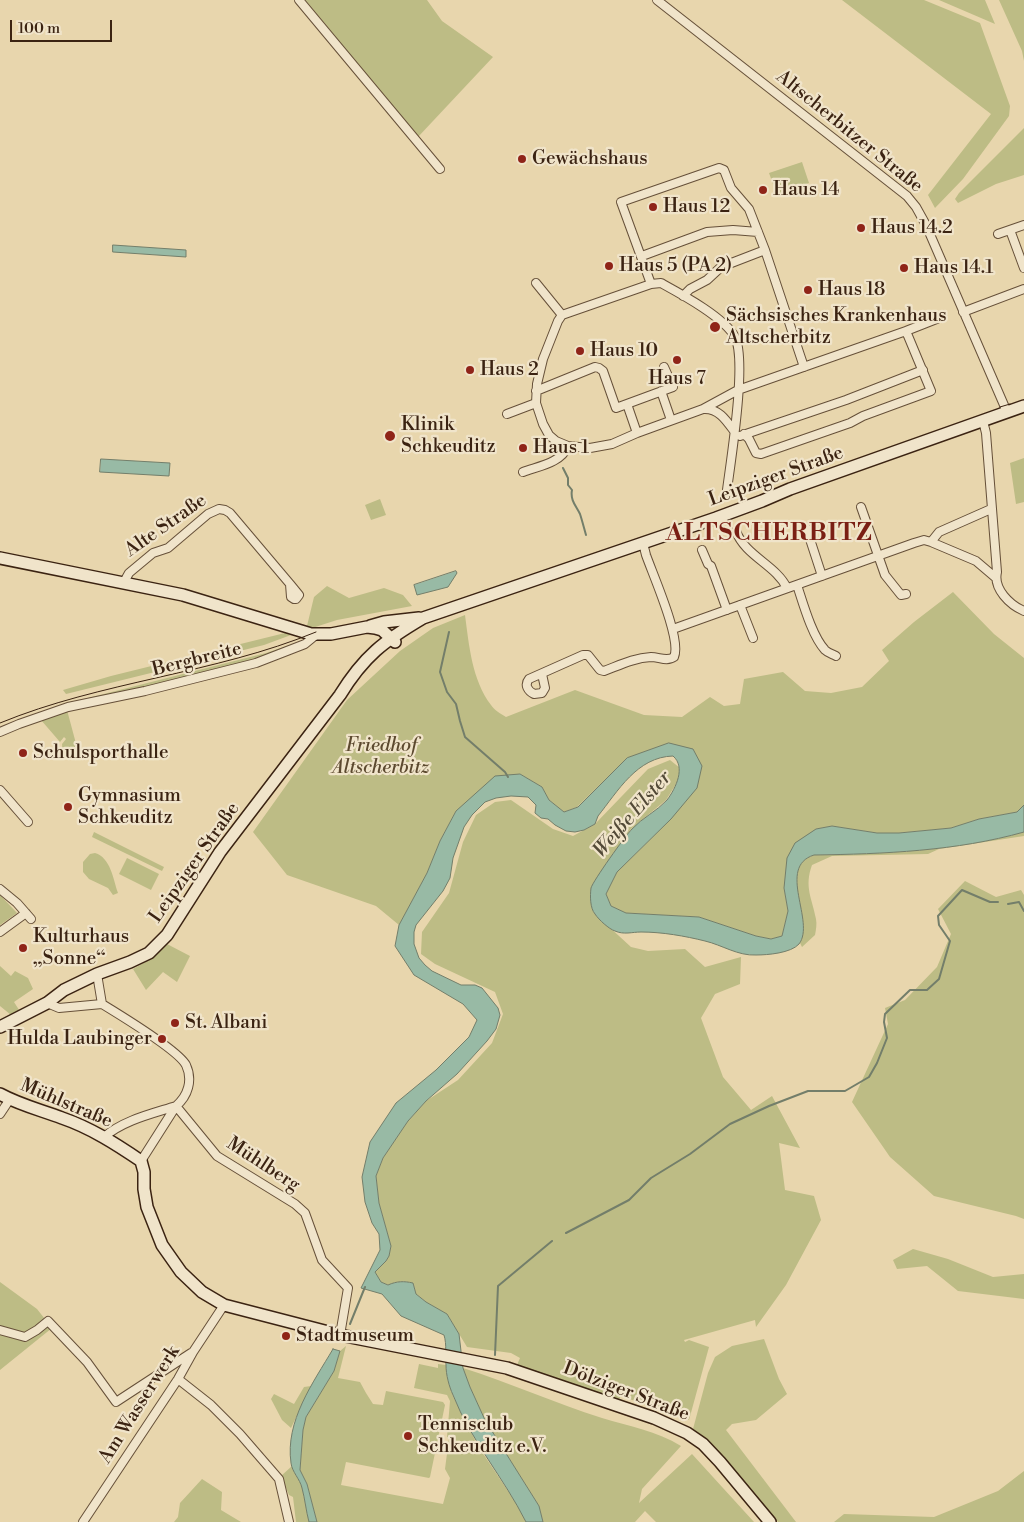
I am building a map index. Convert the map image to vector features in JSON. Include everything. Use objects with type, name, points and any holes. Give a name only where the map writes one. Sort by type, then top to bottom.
[{"type":"street","points":[[299,0],[440,169]]},
{"type":"street","name":"Altscherbitzer Straße","points":[[656,0],[889,180],[907,196],[926,225],[1007,412]]},
{"type":"street","points":[[651,284],[621,202],[719,168],[724,170],[734,193],[749,209],[765,250],[804,367]]},
{"type":"street","points":[[998,234],[1024,225]]},
{"type":"street","points":[[642,256],[708,232],[727,230],[758,232]]},
{"type":"street","points":[[1010,230],[1024,268]]},
{"type":"street","points":[[683,296],[690,289],[707,280],[721,267],[765,250]]},
{"type":"street","points":[[536,283],[562,315]]},
{"type":"street","points":[[727,490],[738,390],[739,356],[735,338],[721,321],[661,283],[651,284],[562,315],[543,359],[536,391],[536,403],[543,424],[556,441],[568,446],[590,448],[612,444],[703,409],[738,390],[939,318]]},
{"type":"street","points":[[963,312],[1024,289]]},
{"type":"street","points":[[744,434],[749,439],[756,453],[761,454],[850,423],[863,416],[931,391],[906,331]]},
{"type":"street","points":[[536,391],[595,367],[602,371],[616,408],[673,387],[664,367]]},
{"type":"street","points":[[734,434],[744,434],[846,400],[923,370]]},
{"type":"street","points":[[661,391],[672,420]]},
{"type":"street","points":[[507,414],[536,403]]},
{"type":"street","points":[[627,404],[637,433]]},
{"type":"street","points":[[703,409],[712,409],[718,412],[734,434]]},
{"type":"street","name":"Leipziger Straße","points":[[367,627],[423,618],[454,608],[716,518],[790,489],[1007,412],[1023,409]]},
{"type":"street","points":[[983,421],[986,432],[996,578]]},
{"type":"street","points":[[523,472],[559,458],[565,453],[568,446]]},
{"type":"street","points":[[861,507],[885,575],[900,595],[906,594]]},
{"type":"street","name":"Alte Straße","points":[[124,582],[129,573],[153,553],[168,548],[208,514],[219,509],[230,513],[290,584]]},
{"type":"street","points":[[931,542],[939,532],[992,509]]},
{"type":"street","points":[[806,527],[822,576]]},
{"type":"street","points":[[736,531],[742,544],[777,575],[787,588]]},
{"type":"street","points":[[673,629],[924,540],[976,561],[996,578],[1006,598],[1024,611]]},
{"type":"street","points":[[542,674],[583,655],[588,655],[600,670],[637,658],[654,657],[670,660],[674,657],[676,650],[673,629],[643,542]]},
{"type":"street","points":[[702,550],[708,564],[711,566],[727,610]]},
{"type":"street","name":"Alte Straße","points":[[0,558],[183,595],[316,635]]},
{"type":"street","points":[[797,585],[808,618],[818,638],[826,651],[836,656]]},
{"type":"street","points":[[740,605],[753,638]]},
{"type":"street","name":"Leipziger Straße","points":[[340,696],[351,677],[378,647],[454,608]]},
{"type":"street","name":"Leipziger Straße","points":[[0,1027],[46,1003],[64,990],[149,953],[167,935],[220,852],[340,696],[399,636],[423,618]]},
{"type":"street","points":[[392,622],[399,636]]},
{"type":"street","points":[[367,627],[379,628],[399,636]]},
{"type":"street","name":"Bergbreite","points":[[0,732],[65,708],[145,691],[256,662],[305,644],[316,635],[339,633],[367,627]]},
{"type":"street","points":[[0,790],[28,822]]},
{"type":"street","points":[[0,889],[29,916],[0,932]]},
{"type":"street","points":[[97,974],[102,1004]]},
{"type":"street","points":[[46,1003],[59,1008],[102,1004],[175,1052],[186,1064],[189,1076],[188,1092],[176,1106],[141,1161],[144,1172],[147,1207],[162,1245],[181,1272],[202,1292],[224,1305],[340,1335]]},
{"type":"street","points":[[0,1114],[5,1097]]},
{"type":"street","name":"Mühlstraße","points":[[5,1097],[63,1118],[104,1137],[141,1161]]},
{"type":"street","points":[[104,1137],[114,1128],[176,1106]]},
{"type":"street","name":"Mühlberg","points":[[176,1106],[217,1156],[295,1204],[305,1213],[322,1260],[348,1288],[340,1335]]},
{"type":"street","name":"Am Wasserwerk","points":[[83,1522],[178,1379],[192,1352],[224,1305]]},
{"type":"street","points":[[0,1330],[25,1337],[48,1321],[87,1362],[116,1402],[192,1352]]},
{"type":"street","name":"Dölziger Straße","points":[[340,1335],[507,1368],[654,1418],[687,1433],[703,1444],[770,1522]]},
{"type":"street","points":[[178,1379],[211,1405],[240,1434],[279,1479],[289,1522]]},
{"type":"green space","points":[[305,0],[427,0],[442,21],[493,57],[418,137]]},
{"type":"green space","points":[[842,0],[924,0],[980,23],[1010,106],[1009,116],[963,179],[935,208],[928,195],[991,114]]},
{"type":"green space","points":[[939,0],[985,0],[995,24]]},
{"type":"green space","points":[[999,0],[1024,0],[1024,61],[1022,51]]},
{"type":"green space","points":[[1024,128],[1024,175],[996,184],[958,203],[955,199],[959,193]]},
{"type":"green space","points":[[802,162],[809,183],[777,195],[769,173]]},
{"type":"green space","points":[[1024,458],[1024,502],[1016,504],[1010,463]]},
{"type":"green space","points":[[380,499],[386,515],[371,520],[365,505]]},
{"type":"green space","points":[[327,586],[349,598],[384,588],[403,595],[412,606],[337,620],[306,630],[296,626],[297,623],[307,626],[314,597]]},
{"type":"green space","name":"Friedhof Altscherbitz","points":[[953,592],[994,634],[1024,658],[1024,805],[1017,812],[979,819],[951,828],[899,833],[877,833],[832,826],[816,829],[784,888],[788,911],[782,936],[771,939],[756,936],[699,917],[626,913],[611,906],[606,894],[617,872],[671,819],[693,749],[627,758],[577,807],[564,812],[549,800],[542,787],[520,774],[456,811],[440,841],[427,873],[399,925],[376,906],[287,875],[253,832],[347,700],[400,651],[433,628],[465,615],[472,662],[479,685],[492,707],[506,717],[575,690],[644,715],[682,717],[710,697],[724,706],[740,704],[744,679],[783,672],[805,691],[831,693],[862,687],[889,661],[882,650]]},
{"type":"green space","points":[[285,633],[291,635],[264,645],[66,694],[63,690],[111,676]]},
{"type":"green space","points":[[304,640],[304,642],[262,658],[96,699],[68,703],[266,653]]},
{"type":"green space","points":[[67,710],[78,751],[63,758],[62,744],[66,739],[64,737],[60,742],[41,720]]},
{"type":"green space","points":[[670,760],[680,768],[678,781],[666,800],[631,829],[592,887],[594,913],[631,947],[648,951],[685,949],[705,967],[741,957],[740,984],[715,994],[701,1018],[723,1077],[751,1110],[772,1096],[800,1148],[779,1143],[785,1190],[814,1196],[821,1220],[786,1285],[756,1327],[755,1320],[684,1340],[685,1342],[689,1340],[709,1347],[689,1420],[621,1396],[618,1401],[517,1365],[520,1358],[511,1353],[467,1347],[447,1314],[416,1294],[413,1283],[401,1282],[389,1285],[381,1282],[375,1272],[386,1261],[391,1246],[379,1203],[376,1176],[383,1158],[408,1121],[426,1101],[458,1080],[492,1043],[503,1014],[495,992],[435,964],[421,954],[422,932],[449,893],[463,842],[476,815],[495,802],[511,800],[553,829],[573,836],[595,824],[648,769]]},
{"type":"green space","points":[[94,832],[164,867],[162,871],[92,837]]},
{"type":"green space","points":[[1024,832],[1024,836],[939,849],[928,854],[832,856],[812,865],[809,886],[816,919],[816,929],[815,935],[802,947],[800,943],[802,937],[797,876],[800,865],[809,857],[814,855],[866,854],[946,847]]},
{"type":"green space","points":[[95,853],[105,859],[108,864],[118,893],[113,895],[108,888],[89,879],[83,872],[83,862],[90,854]]},
{"type":"green space","points":[[127,858],[159,874],[151,890],[119,874]]},
{"type":"green space","points":[[965,881],[996,897],[1021,890],[1024,895],[1024,1219],[934,1196],[890,1157],[852,1102],[888,1024],[885,1008],[905,1000],[937,967],[951,934],[938,909]]},
{"type":"green space","points":[[0,895],[17,913],[0,925]]},
{"type":"green space","points":[[167,944],[190,956],[177,982],[163,972],[146,990],[133,969],[153,958]]},
{"type":"green space","points":[[0,966],[11,976],[15,971],[28,978],[33,989],[14,1002],[21,1013],[11,1015],[0,1006]]},
{"type":"green space","points":[[913,1249],[948,1259],[993,1277],[1024,1274],[1024,1299],[958,1291],[927,1266],[897,1269],[893,1260]]},
{"type":"green space","points":[[0,1282],[37,1309],[52,1328],[0,1370]]},
{"type":"green space","points":[[764,1339],[779,1379],[787,1394],[756,1420],[732,1424],[726,1430],[796,1522],[778,1522],[713,1445],[693,1429],[708,1373],[715,1357],[732,1346]]},
{"type":"green space","points":[[346,1346],[338,1378],[360,1382],[373,1404],[383,1405],[386,1391],[443,1402],[445,1405],[429,1478],[346,1462],[341,1485],[443,1504],[450,1478],[445,1469],[449,1438],[447,1437],[450,1401],[447,1395],[414,1388],[419,1364],[438,1368],[438,1364],[446,1365],[453,1396],[478,1446],[520,1509],[526,1522],[317,1522],[307,1484],[300,1470],[303,1430],[306,1417],[334,1371],[340,1351]]},
{"type":"green space","points":[[463,1368],[584,1412],[653,1433],[681,1446],[642,1489],[639,1503],[692,1454],[754,1522],[656,1522],[645,1511],[635,1522],[543,1522],[539,1506],[485,1420]]},
{"type":"green space","points":[[311,1386],[291,1428],[282,1420],[271,1399],[274,1394],[294,1404],[304,1387]]},
{"type":"green space","points":[[292,1466],[302,1486],[309,1522],[296,1522],[293,1497],[289,1495],[281,1476]]},
{"type":"green space","points":[[1024,1471],[1024,1522],[834,1522],[844,1514],[934,1517],[998,1491]]},
{"type":"green space","points":[[202,1479],[222,1492],[221,1510],[241,1522],[174,1522],[178,1517],[180,1503]]},
{"type":"shaded area","points":[[113,245],[186,250],[186,257],[113,252]]},
{"type":"shaded area","points":[[101,459],[170,463],[169,476],[100,472]]},
{"type":"shaded area","points":[[456,571],[457,573],[448,587],[417,595],[414,585]]},
{"type":"shaded area","points":[[669,743],[693,749],[702,766],[697,788],[671,819],[617,872],[606,894],[611,906],[626,913],[699,917],[756,936],[771,939],[782,936],[788,911],[784,888],[787,858],[795,843],[816,829],[832,826],[877,833],[899,833],[951,828],[979,819],[1017,812],[1024,805],[1024,832],[973,843],[920,850],[814,855],[803,861],[798,871],[797,883],[803,922],[803,934],[799,944],[791,950],[779,953],[749,955],[705,941],[681,936],[649,932],[618,932],[604,924],[592,909],[591,888],[603,868],[632,829],[663,804],[674,790],[679,766],[673,756],[649,762],[639,769],[613,796],[598,816],[595,824],[584,830],[566,831],[548,819],[541,818],[535,813],[536,805],[528,797],[511,796],[496,798],[485,802],[472,815],[464,827],[453,858],[450,878],[443,891],[416,925],[414,944],[419,958],[432,971],[461,985],[475,985],[482,988],[498,1008],[500,1015],[496,1029],[487,1041],[457,1074],[426,1101],[408,1121],[383,1158],[376,1176],[379,1203],[391,1246],[386,1261],[375,1272],[381,1282],[388,1285],[401,1282],[413,1283],[416,1294],[447,1314],[459,1334],[463,1368],[485,1420],[539,1506],[543,1522],[526,1522],[460,1412],[449,1384],[444,1335],[401,1316],[382,1294],[361,1288],[380,1250],[379,1234],[372,1223],[365,1202],[362,1177],[370,1142],[396,1103],[436,1070],[469,1037],[477,1020],[463,1004],[414,975],[395,946],[399,925],[427,873],[440,841],[456,811],[495,776],[520,774],[542,787],[549,800],[564,812],[578,807],[627,758]]},
{"type":"shaded area","points":[[333,1349],[340,1351],[334,1371],[306,1417],[303,1430],[300,1470],[307,1484],[317,1522],[309,1522],[302,1488],[291,1463],[290,1447],[292,1432],[302,1403]]},
{"type":"waterway","points":[[563,468],[586,535]]},
{"type":"waterway","points":[[449,632],[440,672],[447,692],[456,704],[465,737],[505,772],[508,777]]},
{"type":"waterway","points":[[566,1233],[629,1200],[651,1178],[690,1154],[730,1124],[808,1091],[845,1091],[869,1077],[887,1038],[884,1022],[885,1014],[910,990],[927,990],[939,979],[950,941],[939,925],[938,916],[962,890],[990,902],[998,902]]},
{"type":"waterway","points":[[1008,904],[1019,902],[1024,911]]},
{"type":"waterway","points":[[495,1355],[498,1286],[552,1241]]},
{"type":"waterway","points":[[350,1324],[365,1287]]},
{"type":"tram line","points":[[1000,407],[1010,404]]},
{"type":"tram line","points":[[0,723],[78,697],[238,658],[316,632]]},
{"type":"place","name":"Gewächshaus","points":[[522,159]]},
{"type":"place","name":"Haus 14","points":[[763,190]]},
{"type":"place","name":"Haus 12","points":[[653,207]]},
{"type":"place","name":"Haus 14.2","points":[[861,228]]},
{"type":"place","name":"Haus 5 (PA 2)","points":[[609,266]]},
{"type":"place","name":"Haus 14.1","points":[[904,268]]},
{"type":"place","name":"Haus 18","points":[[808,290]]},
{"type":"place","name":"Sächsisches Krankenhaus Altscherbitz","points":[[715,327]]},
{"type":"place","name":"Haus 10","points":[[580,351]]},
{"type":"place","name":"Haus 7","points":[[677,360]]},
{"type":"place","name":"Haus 2","points":[[470,370]]},
{"type":"place","name":"Klinik Schkeuditz","points":[[390,436]]},
{"type":"place","name":"Haus 1","points":[[523,448]]},
{"type":"place","name":"Schulsporthalle","points":[[23,753]]},
{"type":"place","name":"Gymnasium Schkeuditz","points":[[68,807]]},
{"type":"place","name":"Kulturhaus „Sonne“","points":[[23,948]]},
{"type":"place","name":"St. Albani","points":[[175,1023]]},
{"type":"place","name":"Hulda Laubinger","points":[[162,1039]]},
{"type":"place","name":"Stadtmuseum","points":[[286,1336]]},
{"type":"place","name":"Tennisclub Schkeuditz e.V.","points":[[408,1436]]},
{"type":"district","name":"ALTSCHERBITZ","points":[[769,534]]},
{"type":"water label","name":"Weiße Elster","points":[[633,815]]}]
